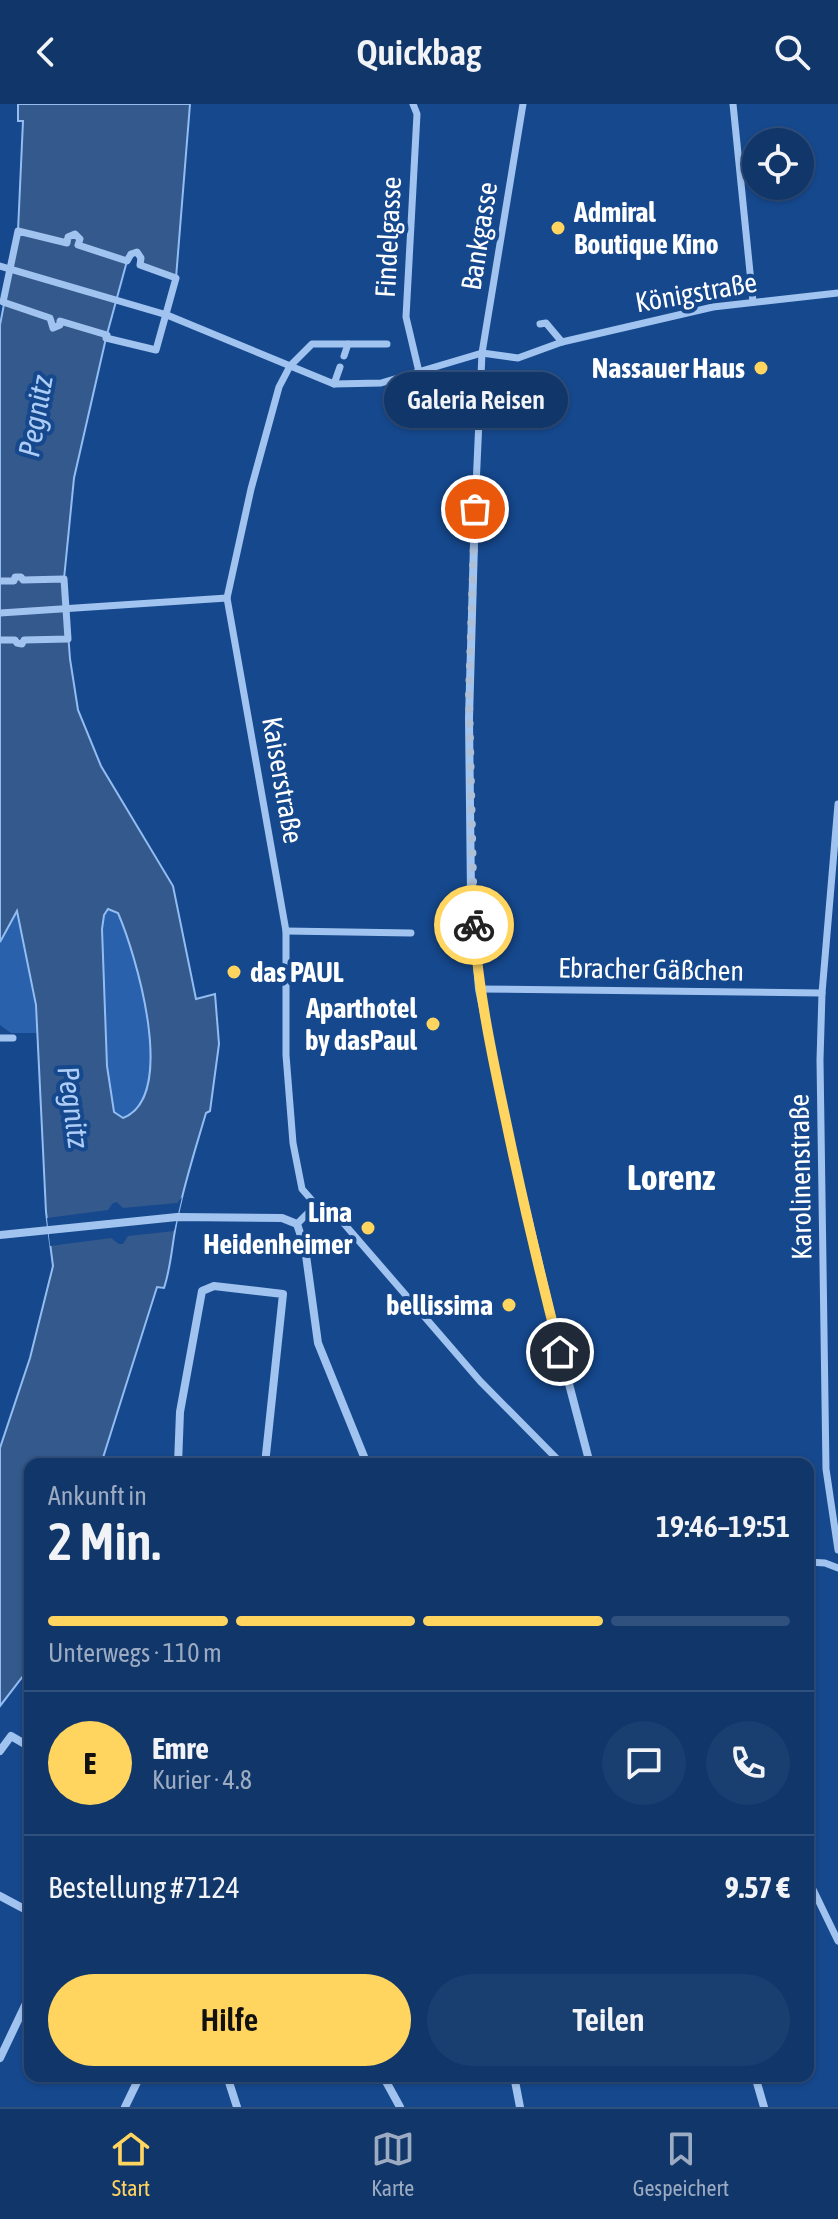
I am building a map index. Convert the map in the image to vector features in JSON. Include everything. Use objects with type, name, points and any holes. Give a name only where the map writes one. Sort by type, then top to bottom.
[{"type":"street","name":"Findelgasse","points":[[413,104],[417,114],[406,317],[419,372]]},
{"type":"street","name":"Bankgasse","points":[[475,509],[482,353],[523,104]]},
{"type":"street","points":[[733,104],[753,302]]},
{"type":"street","points":[[18,231],[67,243],[68,237],[75,234],[80,239],[78,245],[127,261],[131,254],[137,252],[141,258],[140,265],[176,278],[167,315],[156,350],[106,338],[107,335],[60,321],[60,325],[53,328],[50,318],[3,302],[18,231]]},
{"type":"street","name":"Königstraße","points":[[0,266],[167,315],[334,384],[381,383],[482,353],[518,358],[562,342],[713,307],[838,293]]},
{"type":"street","points":[[540,324],[546,323],[562,342]]},
{"type":"street","points":[[290,366],[312,344],[387,344]]},
{"type":"street","points":[[344,356],[348,344]]},
{"type":"street","name":"Kaiserstraße","points":[[290,366],[279,387],[251,489],[227,598],[286,931],[286,1055],[293,1143],[302,1189],[316,1205],[340,1219],[469,1369],[556,1458]]},
{"type":"street","points":[[334,384],[340,367]]},
{"type":"street","points":[[475,509],[469,718],[471,894],[479,989],[525,1209],[588,1458]]},
{"type":"street","points":[[0,581],[14,581],[15,577],[23,580],[64,579],[68,639],[24,640],[22,644],[15,640],[0,640]]},
{"type":"street","points":[[0,613],[227,598]]},
{"type":"street","name":"Karolinenstraße","points":[[838,804],[822,993],[820,1060],[826,1469],[838,1550]]},
{"type":"street","points":[[286,931],[411,933]]},
{"type":"street","name":"Ebracher Gäßchen","points":[[479,989],[822,993]]},
{"type":"street","points":[[0,1038],[13,1038]]},
{"type":"street","points":[[297,1224],[316,1205]]},
{"type":"street","points":[[0,1235],[177,1217],[282,1218],[297,1224],[305,1248],[318,1343],[365,1458]]},
{"type":"street","points":[[178,1458],[180,1412],[202,1291],[214,1286],[283,1294],[266,1458]]},
{"type":"street","points":[[814,1562],[838,1568]]},
{"type":"street","points":[[0,1751],[11,1736],[24,1744]]},
{"type":"street","points":[[814,1891],[838,1941]]},
{"type":"street","points":[[0,1896],[24,1909]]},
{"type":"street","points":[[0,2058],[24,2008]]},
{"type":"street","points":[[125,2107],[137,2082]]},
{"type":"street","points":[[229,2082],[237,2107]]},
{"type":"street","points":[[386,2082],[400,2107]]},
{"type":"street","points":[[515,2082],[520,2107]]},
{"type":"street","points":[[757,2082],[764,2107]]},
{"type":"shaded area","points":[[108,909],[118,912],[134,958],[148,1022],[151,1054],[148,1082],[140,1104],[123,1118],[114,1112],[107,1066],[102,929]]},
{"type":"shaded area","points":[[17,910],[28,955],[39,1033],[11,1033],[0,1025],[0,942]]},
{"type":"water","name":"Pegnitz","points":[[18,104],[190,104],[176,278],[140,265],[137,252],[127,261],[74,478],[64,579],[70,659],[78,710],[101,766],[173,886],[196,999],[215,994],[219,1044],[210,1111],[206,1113],[184,1190],[167,1279],[164,1288],[157,1287],[103,1458],[24,1458],[24,1675],[0,1706],[0,1448],[30,1358],[53,1266],[46,1212],[36,1005],[17,911],[0,942],[0,325],[18,231],[23,121],[18,121]],"holes":[[[108,909],[118,913],[142,989],[151,1054],[148,1082],[140,1104],[123,1118],[114,1112],[107,1066],[102,929]]]},
{"type":"pier","points":[[182,1197],[174,1231],[128,1236],[123,1244],[111,1238],[50,1246],[47,1218],[108,1210],[117,1202],[123,1208],[177,1203]]},
{"type":"way so far","points":[[474,925],[469,694],[475,509]]},
{"type":"place","name":"Admiral Boutique Kino","points":[[558,228]]},
{"type":"place","name":"Nassauer Haus","points":[[761,368]]},
{"type":"place","name":"Galeria Reisen","points":[[475,509]]},
{"type":"place","name":"das PAUL","points":[[234,972]]},
{"type":"place","name":"Aparthotel by dasPaul","points":[[433,1024]]},
{"type":"place","name":"Lina Heidenheimer","points":[[368,1228]]},
{"type":"place","name":"bellissima","points":[[509,1305]]},
{"type":"district","name":"Lorenz","points":[[671,1177]]},
{"type":"route","points":[[474,925],[484,1016],[512,1151],[560,1352]]}]
